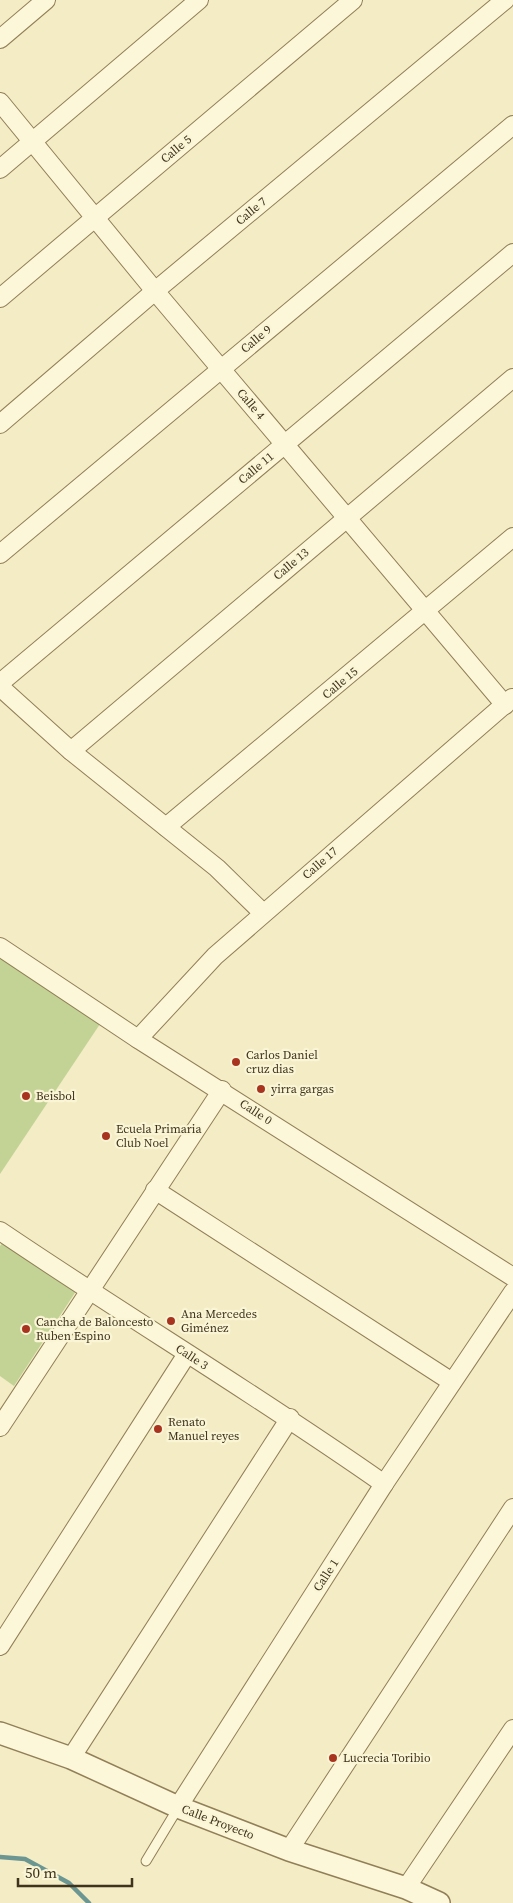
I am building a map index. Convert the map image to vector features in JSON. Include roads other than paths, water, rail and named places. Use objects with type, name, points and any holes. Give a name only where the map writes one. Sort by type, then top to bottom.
[{"type":"street","points":[[0,39],[46,0]]},
{"type":"street","points":[[0,169],[199,0]]},
{"type":"street","name":"Calle 5","points":[[0,298],[353,0]]},
{"type":"street","name":"Calle 7","points":[[0,424],[155,291],[505,0]]},
{"type":"street","name":"Calle 4","points":[[0,102],[155,291],[426,612],[509,701]]},
{"type":"street","name":"Calle 9","points":[[0,554],[513,125]]},
{"type":"street","name":"Calle 11","points":[[0,683],[513,254]]},
{"type":"street","name":"Calle 13","points":[[71,751],[513,378]]},
{"type":"street","name":"Calle 15","points":[[166,827],[426,612],[513,537]]},
{"type":"street","points":[[0,687],[71,751],[217,868],[263,913]]},
{"type":"street","name":"Calle 17","points":[[138,1039],[215,956],[509,701]]},
{"type":"street","name":"Calle 0","points":[[0,947],[138,1039],[222,1090],[513,1277]]},
{"type":"street","points":[[0,1427],[222,1090]]},
{"type":"street","points":[[155,1190],[452,1382]]},
{"type":"street","name":"Calle 3","points":[[2,1236],[90,1289],[187,1354],[290,1418],[384,1484]]},
{"type":"street","name":"Calle 1","points":[[178,1807],[384,1484],[513,1292]]},
{"type":"street","points":[[0,1646],[187,1354]]},
{"type":"street","points":[[71,1758],[290,1418]]},
{"type":"street","points":[[289,1850],[513,1508]]},
{"type":"street","points":[[406,1888],[513,1729]]},
{"type":"street","name":"Calle Proyecto","points":[[0,1733],[71,1758],[178,1807],[289,1850],[406,1888],[439,1903]]},
{"type":"lane","name":"Calle 1","points":[[146,1861],[178,1807]]},
{"type":"waterway","points":[[0,1857],[25,1859],[69,1883],[89,1903]]},
{"type":"place","name":"Carlos Daniel cruz dias","points":[[236,1062]]},
{"type":"place","name":"yirra gargas","points":[[261,1089]]},
{"type":"place","name":"Beisbol","points":[[26,1096]]},
{"type":"place","name":"Ecuela Primaria Club Noel","points":[[106,1136]]},
{"type":"place","name":"Ana Mercedes Giménez","points":[[171,1321]]},
{"type":"place","name":"Cancha de Baloncesto Ruben Espino","points":[[26,1329]]},
{"type":"place","name":"Renato Manuel reyes","points":[[158,1429]]},
{"type":"place","name":"Lucrecia Toribio","points":[[333,1758]]}]
